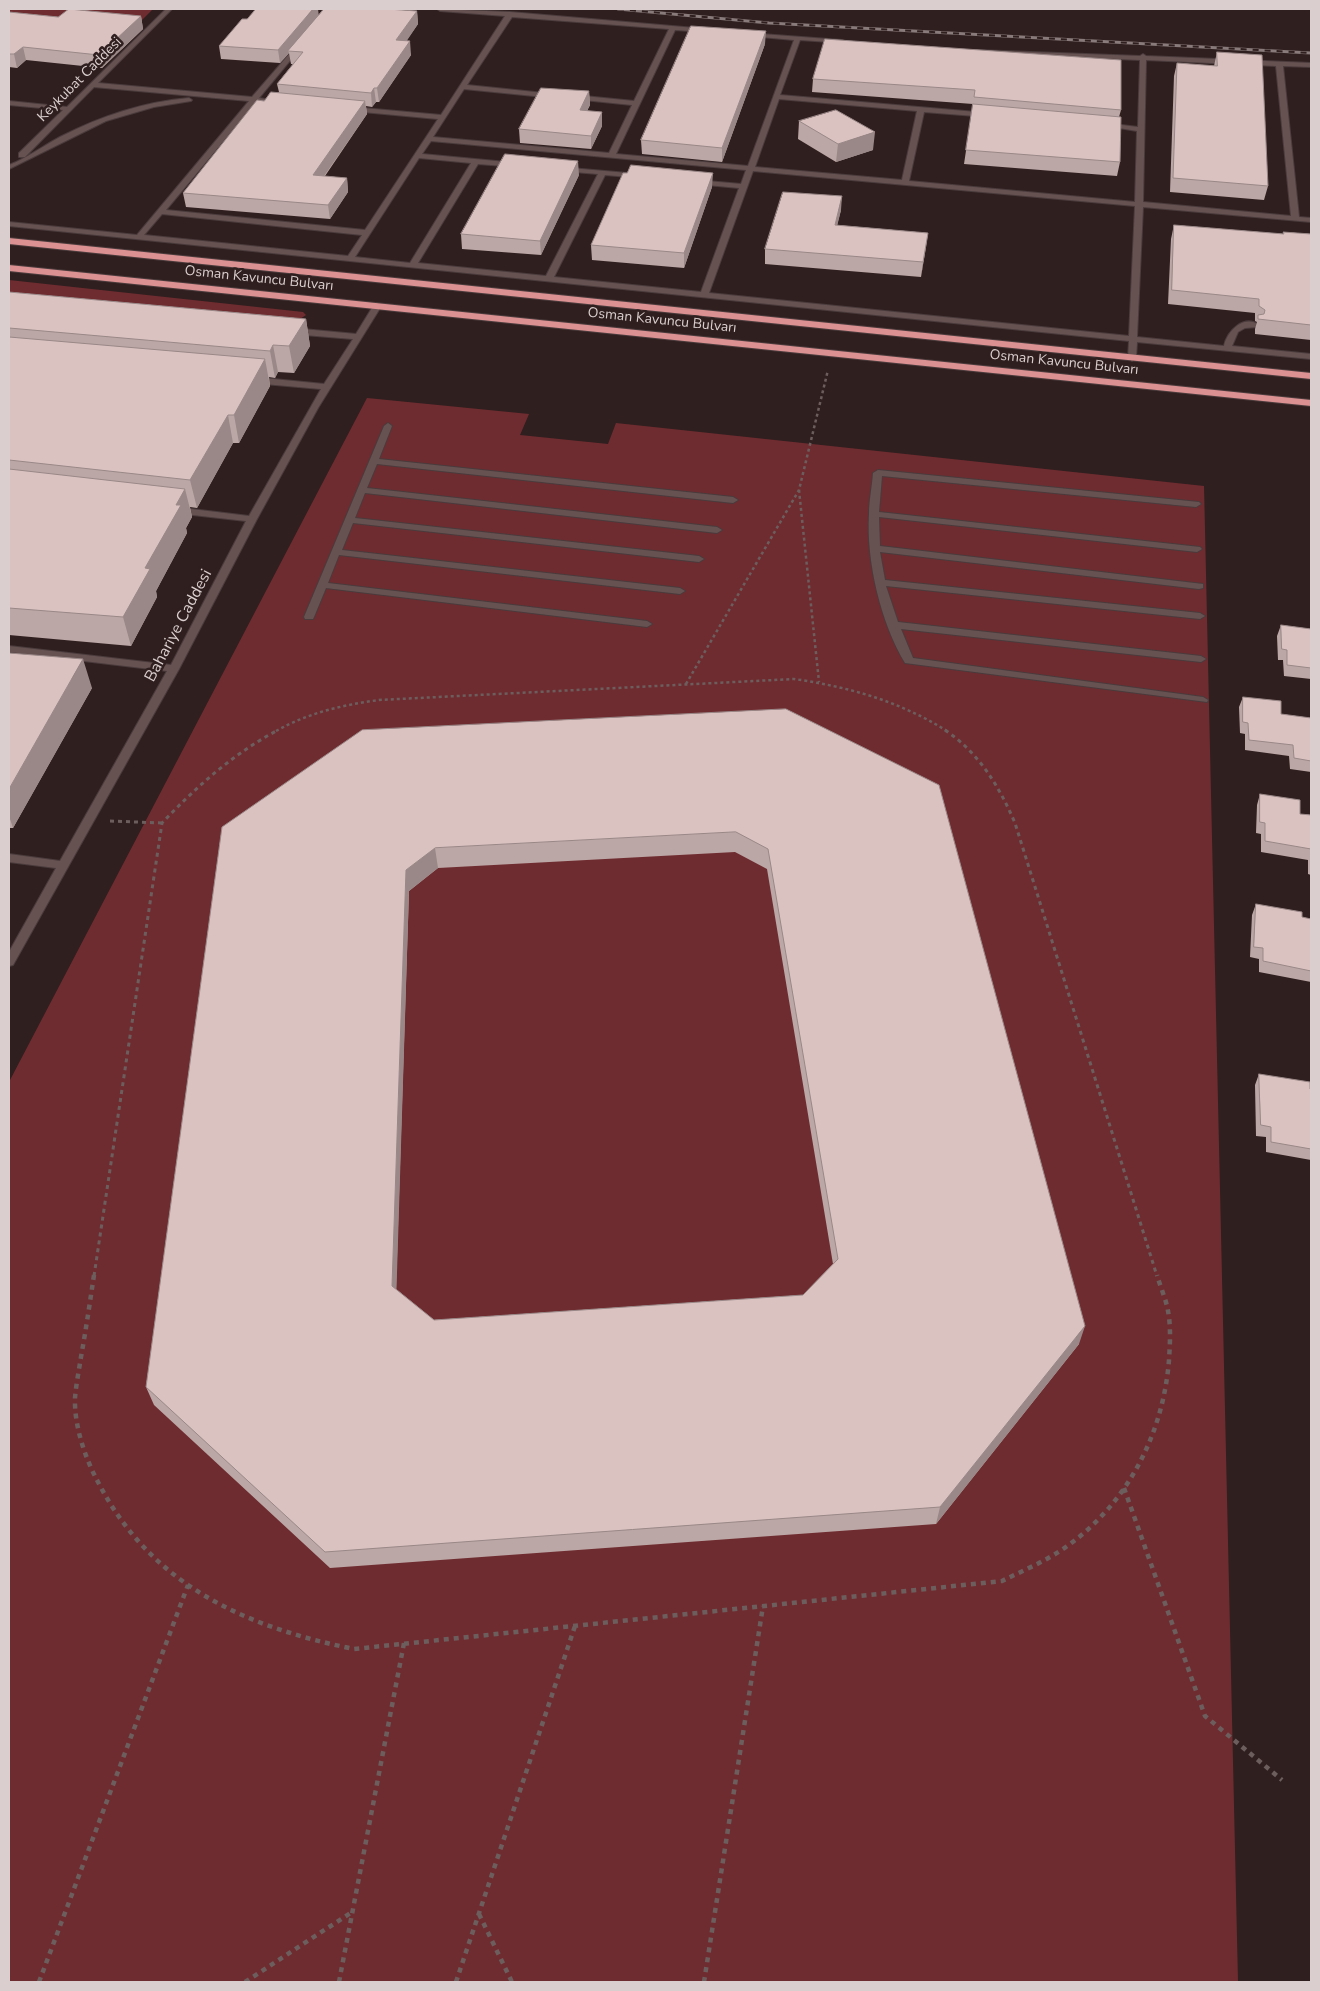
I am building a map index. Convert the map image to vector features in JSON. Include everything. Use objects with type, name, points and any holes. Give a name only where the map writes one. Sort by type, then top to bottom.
[{"type":"highway","name":"Osman Kavuncu Bulvarı","points":[[9,241],[1311,376]]},
{"type":"highway","name":"Osman Kavuncu Bulvarı","points":[[9,268],[1311,403]]},
{"type":"street","name":"Keykubat Caddesi","points":[[9,168],[169,9]]},
{"type":"street","points":[[440,9],[712,31]]},
{"type":"street","points":[[350,259],[510,14]]},
{"type":"street","points":[[612,156],[673,28]]},
{"type":"street","points":[[740,33],[847,42]]},
{"type":"street","points":[[704,295],[743,186],[752,169],[798,38]]},
{"type":"street","points":[[139,237],[305,39]]},
{"type":"street","points":[[974,51],[1143,56],[1311,65]]},
{"type":"street","points":[[1132,358],[1143,56]]},
{"type":"street","points":[[1279,64],[1295,219]]},
{"type":"street","points":[[93,85],[284,102]]},
{"type":"street","points":[[462,88],[559,96]]},
{"type":"street","points":[[568,97],[636,103]]},
{"type":"street","points":[[776,97],[997,116]]},
{"type":"street","points":[[9,168],[84,128],[134,109],[181,100],[254,100]]},
{"type":"street","points":[[9,103],[69,109]]},
{"type":"street","points":[[344,108],[443,117]]},
{"type":"street","points":[[905,183],[921,110]]},
{"type":"street","points":[[1093,124],[1140,128]]},
{"type":"street","points":[[430,139],[1311,220]]},
{"type":"street","points":[[417,156],[524,165]]},
{"type":"street","points":[[413,265],[476,161]]},
{"type":"street","points":[[553,168],[649,177]]},
{"type":"street","points":[[549,279],[602,173]]},
{"type":"street","points":[[687,181],[743,186]]},
{"type":"street","points":[[161,212],[367,232]]},
{"type":"street","points":[[9,224],[1311,357]]},
{"type":"street","name":"Bahariye Caddesi","points":[[9,962],[174,669],[252,519],[327,387],[378,305]]},
{"type":"street","points":[[1228,348],[1229,335],[1232,331],[1243,326],[1255,325]]},
{"type":"street","points":[[281,329],[358,337]]},
{"type":"street","points":[[248,380],[327,387]]},
{"type":"street","points":[[309,617],[388,426]]},
{"type":"street","points":[[374,461],[733,500]]},
{"type":"street","points":[[1196,504],[878,473],[873,514],[874,548],[880,582],[894,625],[909,661],[1203,700]]},
{"type":"street","points":[[362,490],[716,530]]},
{"type":"street","points":[[164,509],[252,519]]},
{"type":"street","points":[[873,514],[1198,549]]},
{"type":"street","points":[[350,520],[699,559]]},
{"type":"street","points":[[874,548],[1199,586]]},
{"type":"street","points":[[336,552],[680,591]]},
{"type":"street","points":[[880,582],[1200,616]]},
{"type":"street","points":[[322,585],[647,624]]},
{"type":"street","points":[[894,625],[1202,659]]},
{"type":"street","points":[[9,649],[174,669]]},
{"type":"street","points":[[9,858],[63,865]]},
{"type":"path","points":[[686,684],[799,490],[833,353]]},
{"type":"path","points":[[799,490],[820,682]]},
{"type":"path","points":[[794,679],[820,682],[870,694],[894,702],[938,726],[969,750],[987,770],[1015,823],[1168,1311],[1171,1359],[1163,1411],[1149,1446],[1124,1487],[1105,1512],[1064,1548],[1034,1566],[1002,1581],[354,1649],[308,1640],[265,1626],[224,1608],[188,1585],[158,1561],[132,1534],[111,1505],[94,1474],[85,1449],[75,1399],[162,823],[197,786],[238,754],[306,716],[339,705],[379,700],[686,684],[794,679]]},
{"type":"path","points":[[89,820],[162,823]]},
{"type":"path","points":[[1124,1487],[1205,1716],[1282,1780]]},
{"type":"path","points":[[39,1982],[188,1585]]},
{"type":"path","points":[[704,1982],[763,1606]]},
{"type":"path","points":[[456,1982],[576,1626]]},
{"type":"path","points":[[338,1982],[404,1643]]},
{"type":"path","points":[[245,1982],[352,1912]]},
{"type":"path","points":[[479,1914],[512,1982]]},
{"type":"shaded area","points":[[9,9],[153,9],[134,28],[9,25]]},
{"type":"shaded area","points":[[9,280],[303,312],[306,315],[300,319],[9,294]]},
{"type":"shaded area","points":[[367,398],[529,414],[520,435],[608,444],[616,423],[1204,486],[1238,1982],[9,1982],[9,1082]]},
{"type":"building","points":[[69,9],[141,16],[99,55],[23,47],[14,54],[9,54],[9,12],[58,17]]},
{"type":"building","points":[[256,9],[313,9],[278,50],[219,46],[242,19],[247,19]]},
{"type":"building","points":[[324,9],[417,11],[396,40],[410,41],[377,88],[374,88],[371,93],[277,84],[303,52],[288,51]]},
{"type":"building","points":[[691,26],[766,31],[722,148],[641,140]]},
{"type":"building","points":[[825,39],[1121,60],[1121,110],[974,97],[975,90],[813,79]]},
{"type":"building","points":[[1217,52],[1262,55],[1268,186],[1173,178],[1177,63],[1217,66]]},
{"type":"building","points":[[541,88],[589,91],[580,110],[602,112],[591,136],[519,129]]},
{"type":"building","points":[[271,92],[365,101],[313,175],[347,178],[328,205],[183,193],[257,100],[264,101]]},
{"type":"building","points":[[973,104],[1121,117],[1120,162],[966,150]]},
{"type":"building","points":[[836,110],[875,132],[838,144],[799,121]]},
{"type":"building","points":[[505,154],[578,161],[540,241],[461,234]]},
{"type":"building","points":[[631,165],[713,173],[684,253],[591,245],[623,173],[627,173]]},
{"type":"building","points":[[783,192],[842,196],[835,225],[928,233],[923,262],[765,249]]},
{"type":"building","points":[[1174,225],[1284,234],[1283,232],[1311,234],[1311,325],[1258,319],[1258,315],[1264,314],[1265,310],[1259,306],[1259,299],[1172,290]]},
{"type":"building","points":[[9,292],[306,319],[289,346],[273,345],[270,351],[9,328]]},
{"type":"building","points":[[9,337],[265,359],[234,415],[228,415],[190,480],[9,460]]},
{"type":"building","points":[[9,469],[185,489],[176,505],[181,505],[145,568],[150,569],[123,617],[9,608]]},
{"type":"building","points":[[1281,625],[1311,629],[1311,668],[1287,665],[1287,650],[1282,649]]},
{"type":"building","points":[[9,653],[83,659],[9,789]]},
{"type":"building","points":[[1243,697],[1281,701],[1281,714],[1311,718],[1311,761],[1294,758],[1293,745],[1249,740],[1248,723],[1243,722]]},
{"type":"building","points":[[786,709],[939,785],[1085,1326],[940,1507],[325,1552],[146,1387],[222,827],[362,730]],"holes":[[[736,832],[768,849],[838,1259],[803,1295],[434,1320],[392,1286],[406,870],[435,848]]]},
{"type":"building","points":[[1260,794],[1300,800],[1300,814],[1311,815],[1311,849],[1265,841],[1265,823],[1260,822]]},
{"type":"building","points":[[1256,904],[1302,912],[1302,917],[1311,919],[1311,971],[1263,961],[1263,948],[1254,947]]},
{"type":"building","points":[[1259,1074],[1310,1082],[1311,1149],[1271,1142],[1271,1127],[1261,1125]]},
{"type":"railway","points":[[618,9],[769,23],[1311,53]]}]
